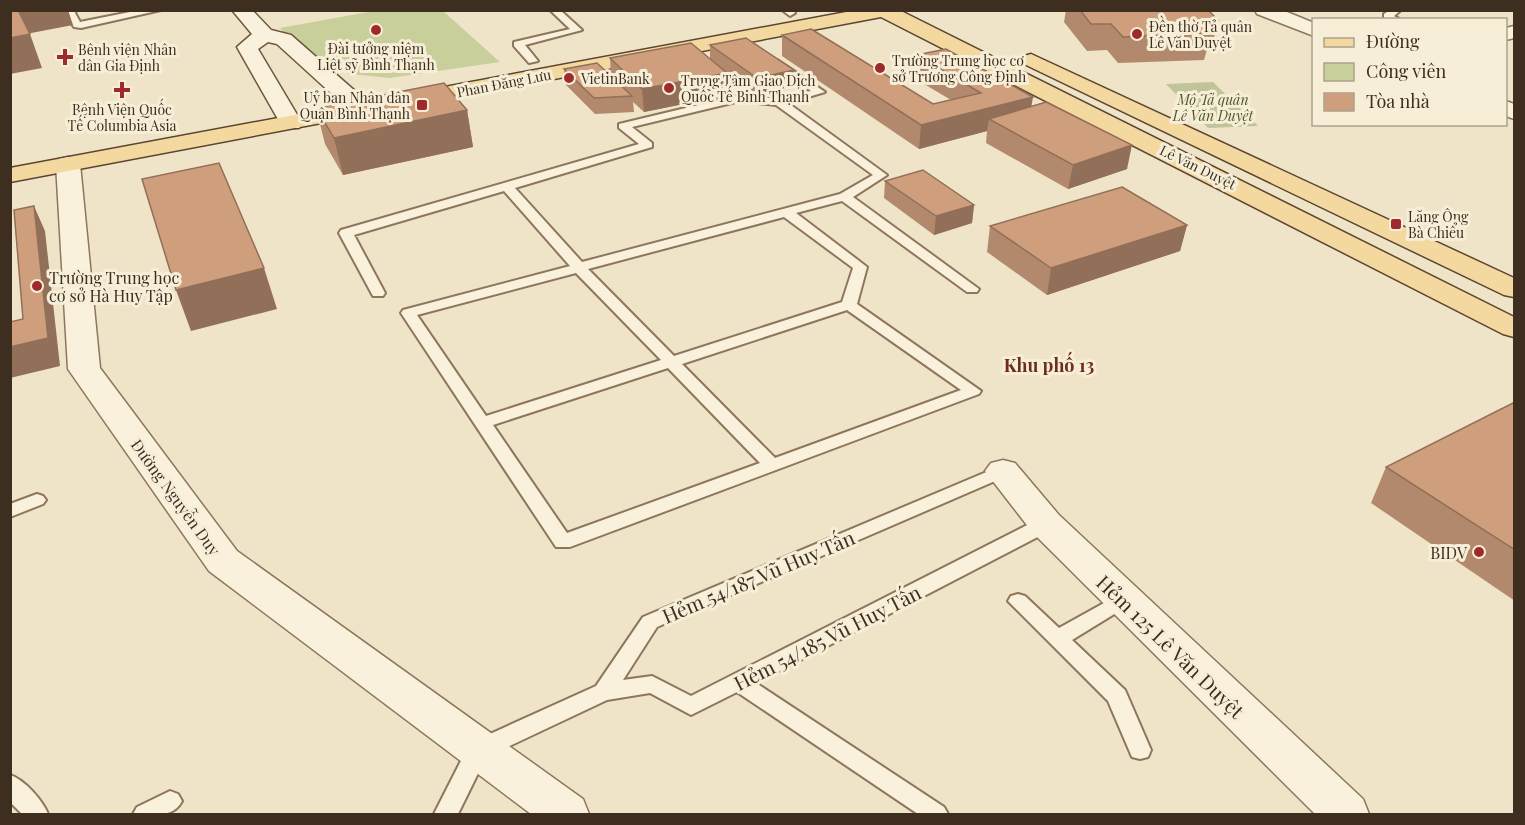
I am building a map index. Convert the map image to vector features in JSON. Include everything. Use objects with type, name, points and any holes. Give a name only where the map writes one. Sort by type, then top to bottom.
[{"type":"main road","name":"Lê Văn Duyệt","points":[[924,10],[1515,289]]},
{"type":"main road","name":"Phan Đăng Lưu","points":[[10,175],[287,115],[345,95],[793,11]]},
{"type":"main road","name":"Phan Đăng Lưu","points":[[10,159],[287,115],[363,110],[746,42],[885,11]]},
{"type":"main road","name":"Lê Văn Duyệt","points":[[885,11],[1511,322]]},
{"type":"main road","points":[[1244,190],[1280,177]]},
{"type":"street","points":[[241,10],[264,35],[284,39],[363,110]]},
{"type":"street","points":[[1264,10],[1312,29]]},
{"type":"street","points":[[264,35],[247,48],[287,115]]},
{"type":"street","name":"Đường Nguyễn Duy","points":[[68,164],[84,369],[223,561],[566,814]]},
{"type":"street","name":"Hẻm 125 Lê Văn Duyệt","points":[[1003,471],[1046,524],[1122,600],[1346,814]]},
{"type":"lane","points":[[72,10],[70,14],[77,25],[85,25],[157,10]]},
{"type":"lane","points":[[533,60],[518,44],[576,30],[554,10]]},
{"type":"lane","points":[[1392,18],[1387,16],[1397,10]]},
{"type":"lane","points":[[378,293],[346,233],[648,145],[623,126],[740,98],[779,102],[820,92],[770,58]]},
{"type":"lane","points":[[779,102],[881,175],[844,197],[408,313],[563,542],[973,391],[849,305]]},
{"type":"lane","points":[[506,186],[548,230],[578,267],[771,464]]},
{"type":"lane","points":[[844,197],[972,289]]},
{"type":"lane","points":[[786,212],[860,267],[849,305]]},
{"type":"lane","points":[[482,423],[849,305]]},
{"type":"lane","name":"Hẻm 54/187 Vũ Huy Tấn","points":[[604,692],[650,622],[1003,471]]},
{"type":"lane","points":[[10,511],[37,500]]},
{"type":"lane","name":"Hẻm 54/185 Vũ Huy Tấn","points":[[604,692],[652,684],[691,706],[740,683],[1046,524]]},
{"type":"lane","points":[[1059,638],[1122,600]]},
{"type":"lane","points":[[1018,601],[1117,696],[1140,750]]},
{"type":"lane","points":[[740,683],[936,814]]},
{"type":"lane","points":[[446,814],[478,750],[604,692]]},
{"type":"lane","points":[[10,784],[36,814]]},
{"type":"lane","points":[[145,814],[170,801]]},
{"type":"green space","points":[[374,11],[443,11],[500,62],[390,78],[350,74],[307,60],[280,28]]},
{"type":"green space","name":"Mộ Tả quân Lê Văn Duyệt","points":[[1213,82],[1258,126],[1208,128],[1166,84]]},
{"type":"building","points":[[10,10],[18,10],[30,34],[10,38]]},
{"type":"building","points":[[1080,10],[1208,10],[1218,20],[1198,21],[1211,33],[1123,37],[1111,24],[1091,24]]},
{"type":"building","points":[[811,29],[933,104],[981,93],[916,55],[946,49],[1033,97],[921,125],[782,35]]},
{"type":"building","points":[[746,38],[794,70],[757,78],[710,45]]},
{"type":"building","points":[[691,43],[727,73],[642,89],[610,58]]},
{"type":"building","points":[[597,63],[632,96],[594,98],[564,69]]},
{"type":"building","points":[[444,83],[467,110],[334,138],[316,108]]},
{"type":"building","points":[[1046,102],[1132,145],[1073,165],[989,119]]},
{"type":"building","points":[[219,163],[264,268],[176,290],[142,179]]},
{"type":"building","points":[[923,170],[974,205],[936,216],[885,181]]},
{"type":"building","points":[[1122,187],[1187,225],[1051,268],[990,226]]},
{"type":"building","points":[[34,206],[48,338],[10,347],[10,322],[23,319],[14,210]]},
{"type":"building","points":[[1515,402],[1515,550],[1386,467]]},
{"type":"place","name":"Đài tưởng niệm Liệt sỹ Bình Thạnh","points":[[376,30]]},
{"type":"place","name":"Đền thờ Tả quân Lê Văn Duyệt","points":[[1137,34]]},
{"type":"place","name":"Bệnh viện Nhân dân Gia Định","points":[[65,57]]},
{"type":"place","name":"Trường Trung học cơ sở Trương Công Định","points":[[880,68]]},
{"type":"place","name":"VietinBank","points":[[569,78]]},
{"type":"place","name":"Trung Tâm Giao Dịch Quốc Tế Binh Thạnh","points":[[669,88]]},
{"type":"place","name":"Bệnh Viện Quốc Tế Columbia Asia","points":[[122,90]]},
{"type":"place","name":"Uỷ ban Nhân dân Quận Bình Thạnh","points":[[422,105]]},
{"type":"place","name":"Lăng Ông Bà Chiểu","points":[[1396,224]]},
{"type":"place","name":"Trường Trung học cơ sở Hà Huy Tập","points":[[37,286]]},
{"type":"place","name":"BIDV","points":[[1479,552]]},
{"type":"district","name":"Khu phố 13","points":[[1049,365]]}]
